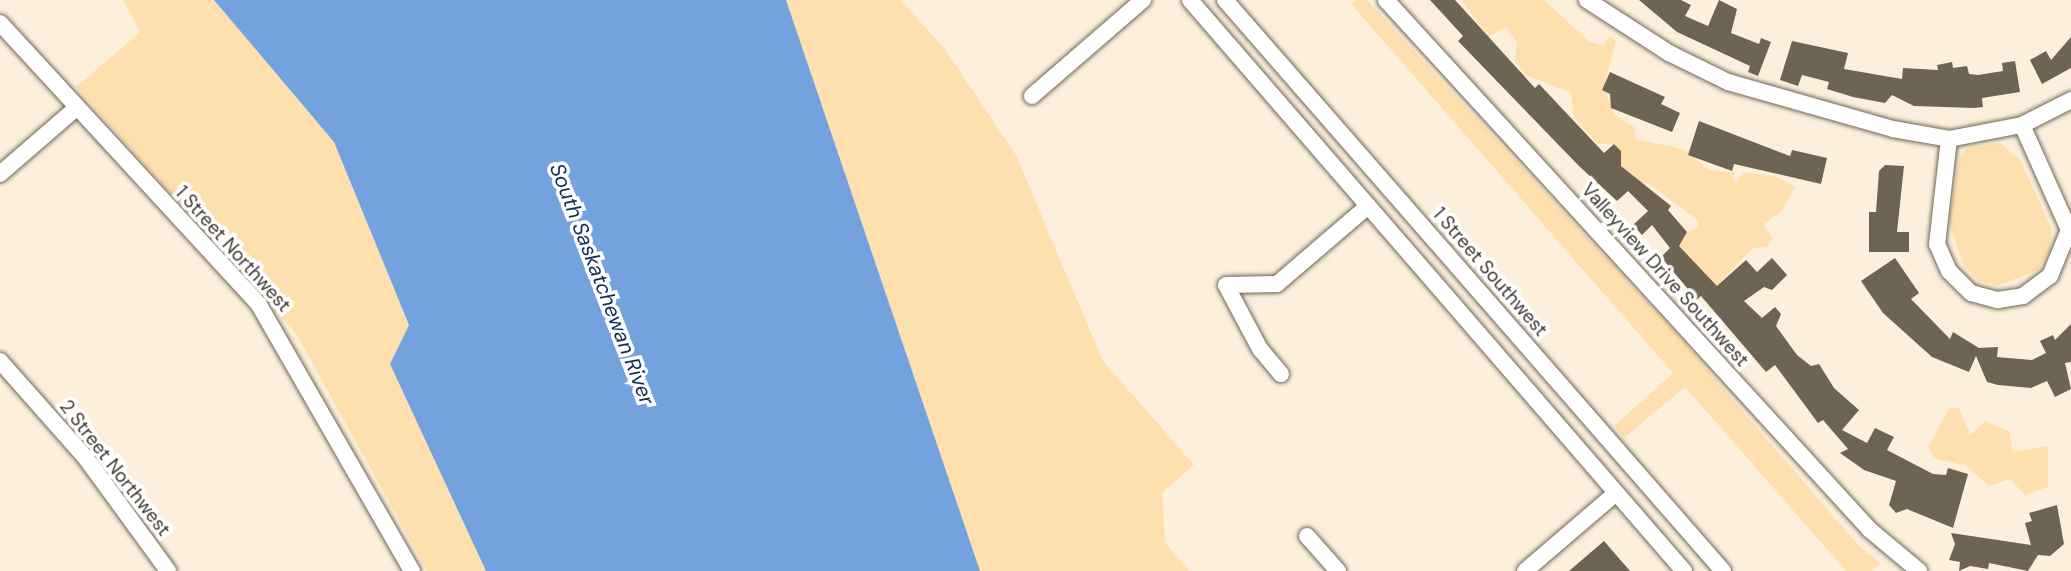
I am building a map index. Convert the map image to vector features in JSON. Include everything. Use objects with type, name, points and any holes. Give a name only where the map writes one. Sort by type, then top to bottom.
[{"type":"street","points":[[1032,96],[1143,0]]},
{"type":"street","points":[[1190,0],[1684,571]]},
{"type":"street","name":"1 Street Southwest","points":[[1225,0],[1723,571]]},
{"type":"street","name":"Valleyview Drive Southwest","points":[[1386,0],[1870,530],[1919,571]]},
{"type":"street","points":[[1587,0],[1669,53],[1728,82],[1893,129],[1949,139],[2022,125],[2071,100]]},
{"type":"street","name":"1 Street Northwest","points":[[0,23],[75,109],[259,305],[412,571]]},
{"type":"street","points":[[0,174],[75,109]]},
{"type":"street","points":[[1949,139],[1937,244],[1948,271],[1970,293],[1998,300],[2023,296],[2050,276],[2069,230],[2022,125]]},
{"type":"street","points":[[1281,374],[1226,285],[1277,284],[1368,206]]},
{"type":"street","name":"2 Street Northwest","points":[[0,361],[85,457],[168,571]]},
{"type":"street","points":[[1525,571],[1616,493]]},
{"type":"street","points":[[1307,536],[1338,571]]},
{"type":"shaded area","points":[[123,0],[214,0],[334,142],[409,325],[390,364],[486,571],[427,571],[297,335],[76,87],[140,32]]},
{"type":"shaded area","points":[[786,0],[901,0],[944,48],[1016,155],[1103,361],[1194,465],[1162,493],[1165,542],[1189,571],[980,571]]},
{"type":"shaded area","points":[[1356,0],[1367,0],[1673,330],[1858,545],[1880,563],[1872,571],[1846,571],[1685,387],[1624,438],[1614,426],[1673,373],[1351,4]]},
{"type":"shaded area","points":[[1461,0],[1544,0],[1590,42],[1603,45],[1609,36],[1616,41],[1605,83],[1608,99],[1615,115],[1634,127],[1636,139],[1682,149],[1710,170],[1734,172],[1734,183],[1745,172],[1777,177],[1795,187],[1782,211],[1763,225],[1773,238],[1767,247],[1753,248],[1717,286],[1678,247],[1687,232],[1699,227],[1696,219],[1649,184],[1637,182],[1621,166],[1621,151],[1614,144],[1597,144],[1574,118],[1571,93],[1526,75],[1515,62],[1517,43],[1506,27],[1488,37]]},
{"type":"shaded area","points":[[2000,143],[2020,160],[2052,229],[2050,252],[2038,270],[1997,286],[1979,281],[1963,264],[1949,222],[1959,160],[1967,148]]},
{"type":"shaded area","points":[[1950,407],[1959,408],[1970,435],[1985,421],[2009,431],[2013,452],[2048,446],[2048,487],[2025,495],[2010,479],[1989,486],[1966,466],[1934,458],[1928,447]]},
{"type":"water","name":"South Saskatchewan River","points":[[214,0],[786,0],[980,571],[486,571],[390,364],[409,325],[334,142]]},
{"type":"building","points":[[1430,0],[1455,0],[1535,88],[1539,84],[1604,153],[1614,144],[1621,151],[1621,166],[1671,206],[1668,210],[1687,232],[1679,246],[1717,286],[1746,260],[1757,272],[1772,258],[1787,275],[1772,290],[1764,287],[1744,301],[1762,318],[1775,307],[1781,314],[1776,326],[1797,355],[1811,366],[1819,364],[1834,388],[1859,410],[1842,430],[1867,443],[1875,428],[1894,437],[1887,450],[1933,474],[1946,475],[1948,468],[1968,474],[1953,528],[1907,509],[1896,513],[1889,505],[1896,481],[1864,470],[1840,453],[1848,449],[1823,420],[1818,423],[1775,365],[1766,372],[1701,296],[1696,300],[1661,257],[1670,248],[1652,225],[1642,235],[1633,225],[1648,211],[1628,191],[1617,201],[1579,166],[1458,41],[1463,36]]},
{"type":"building","points":[[1639,0],[1681,0],[1691,5],[1685,16],[1708,26],[1719,0],[1737,9],[1731,33],[1759,44],[1761,38],[1771,42],[1758,76],[1748,72],[1750,66],[1677,32]]},
{"type":"building","points":[[2071,37],[2071,68],[2042,84],[2030,60],[2046,51],[2051,60]]},
{"type":"building","points":[[1792,41],[1848,53],[1844,69],[1902,79],[1903,68],[1938,70],[1937,65],[1952,62],[1953,68],[1967,66],[1969,74],[1978,75],[2003,71],[2002,63],[2015,61],[2020,92],[1982,98],[1983,107],[1974,108],[1914,106],[1892,95],[1885,103],[1853,97],[1827,89],[1829,82],[1802,75],[1798,86],[1780,80]]},
{"type":"building","points":[[1610,72],[1665,97],[1661,104],[1680,113],[1672,132],[1611,108],[1610,94],[1602,90]]},
{"type":"building","points":[[1699,121],[1790,156],[1792,150],[1827,158],[1821,184],[1734,164],[1732,171],[1688,155]]},
{"type":"building","points":[[1885,165],[1904,166],[1897,232],[1909,232],[1909,252],[1869,252],[1869,212],[1876,212],[1879,171]]},
{"type":"building","points":[[1895,258],[1919,293],[1911,299],[1950,339],[1953,332],[1979,348],[1998,347],[1997,357],[2032,360],[2046,353],[2040,341],[2053,335],[2055,340],[2071,324],[2071,362],[2065,363],[2071,389],[2055,397],[2047,381],[2031,388],[1998,385],[1987,382],[1976,356],[1969,372],[1932,357],[1883,313],[1861,281]]},
{"type":"building","points":[[2057,505],[2064,544],[2050,556],[2038,555],[2028,571],[1989,563],[1988,569],[1970,566],[1959,571],[1960,562],[1949,560],[1955,544],[1951,533],[2031,545],[2025,523],[2032,521],[2029,513]]},
{"type":"building","points":[[1604,541],[1630,571],[1569,571]]}]
